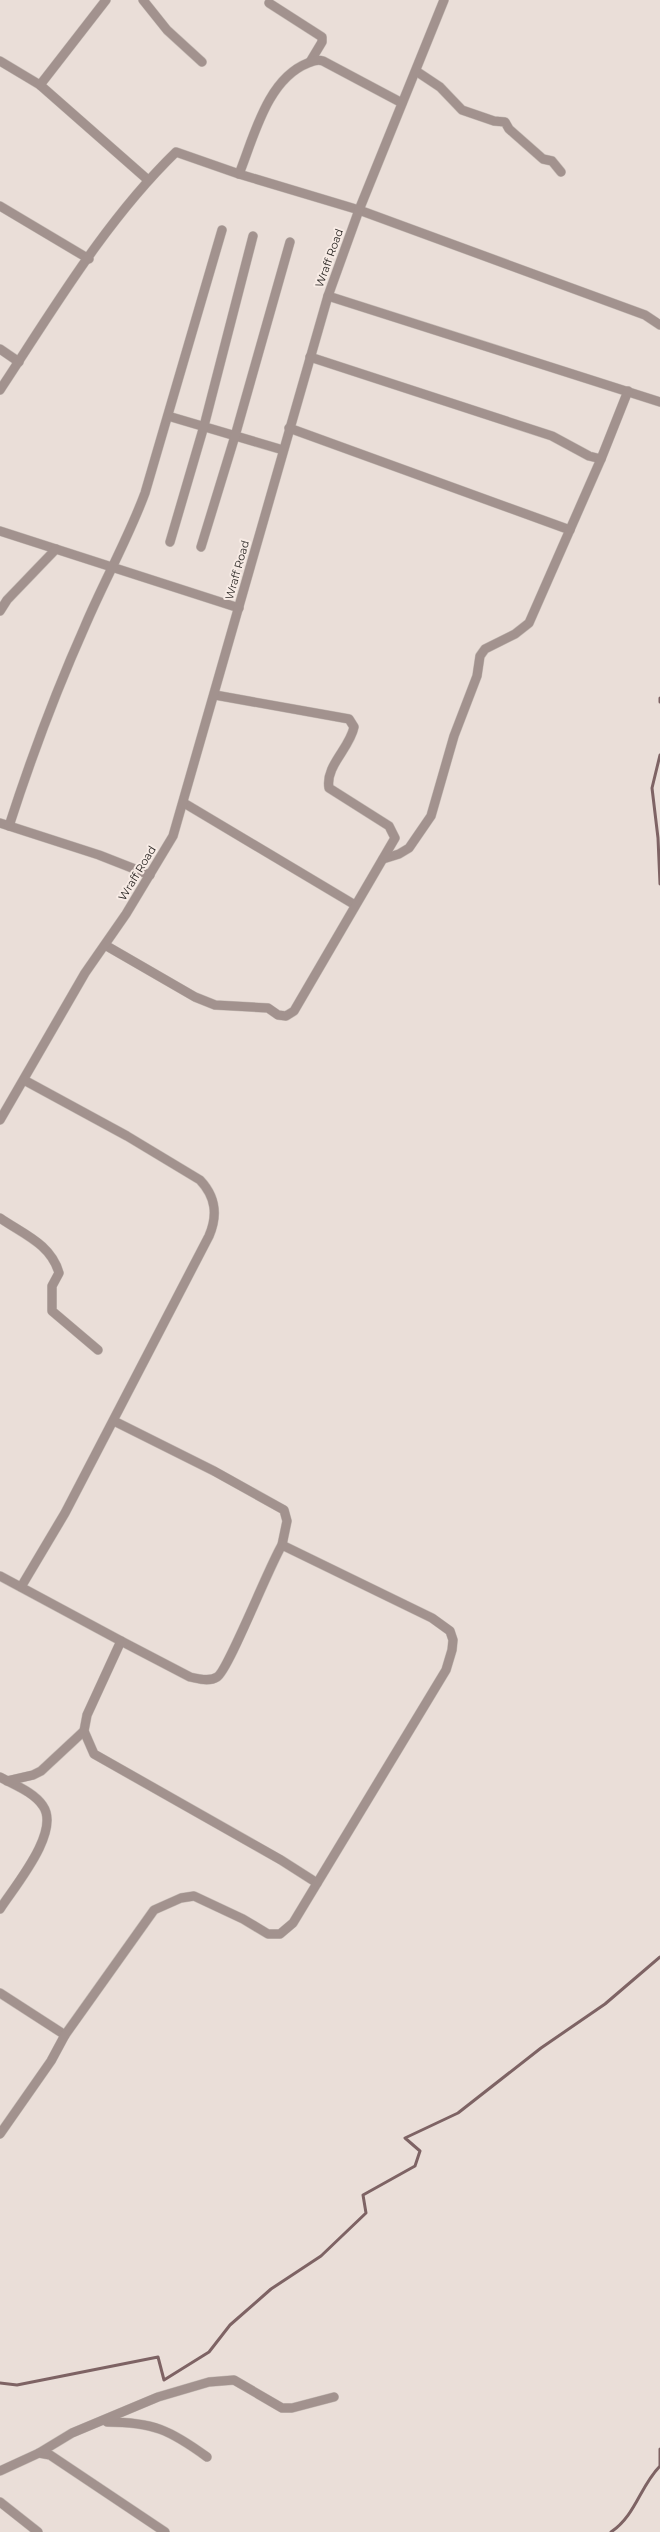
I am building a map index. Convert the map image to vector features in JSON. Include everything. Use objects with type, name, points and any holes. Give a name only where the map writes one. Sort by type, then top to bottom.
[{"type":"street","points":[[40,85],[106,0]]},
{"type":"street","points":[[143,0],[167,30],[202,62]]},
{"type":"street","name":"Wraff Road","points":[[0,1120],[85,973],[150,875],[173,836],[215,695],[289,428],[328,296],[359,210],[444,0]]},
{"type":"street","points":[[269,3],[322,37],[322,42],[310,62]]},
{"type":"street","points":[[0,61],[40,85],[148,180]]},
{"type":"street","points":[[239,174],[272,96],[292,72],[310,62],[322,61],[402,103]]},
{"type":"street","points":[[416,71],[440,87],[462,110],[494,121],[505,122],[509,129],[537,154],[543,159],[552,161],[561,172]]},
{"type":"street","points":[[0,390],[89,258],[148,180],[176,152],[239,174],[359,210],[645,315],[660,325]]},
{"type":"street","points":[[0,206],[89,258]]},
{"type":"street","points":[[9,826],[41,735],[85,626],[113,567],[145,493],[222,230]]},
{"type":"street","points":[[170,542],[204,426],[253,236]]},
{"type":"street","points":[[201,547],[235,436],[290,242]]},
{"type":"street","points":[[328,296],[660,402]]},
{"type":"street","points":[[0,349],[19,362]]},
{"type":"street","points":[[310,356],[552,436],[589,456],[601,458]]},
{"type":"street","points":[[383,859],[399,854],[409,848],[426,824],[436,802],[454,736],[477,676],[480,656],[485,648],[515,634],[528,623],[570,530],[628,391]]},
{"type":"street","points":[[168,416],[283,450]]},
{"type":"street","points":[[289,428],[570,530]]},
{"type":"street","points":[[0,530],[239,608]]},
{"type":"street","points":[[0,611],[7,600],[56,549]]},
{"type":"street","points":[[105,945],[195,997],[216,1005],[268,1008],[278,1015],[286,1016],[294,1011],[395,838],[393,831],[389,826],[329,788],[328,781],[331,772],[352,738],[354,727],[348,718],[215,695]]},
{"type":"street","points":[[184,803],[355,905]]},
{"type":"street","points":[[0,822],[99,855],[150,875]]},
{"type":"street","points":[[21,1586],[65,1513],[114,1421],[208,1236],[214,1218],[214,1201],[209,1189],[200,1180],[127,1136],[24,1080]]},
{"type":"street","points":[[0,1218],[44,1245],[57,1263],[59,1273],[52,1286],[52,1311],[98,1350]]},
{"type":"street","points":[[0,1576],[190,1677],[201,1680],[216,1678],[222,1673],[232,1654],[270,1564],[282,1545],[287,1521],[284,1510],[214,1471],[114,1421]]},
{"type":"street","points":[[0,2134],[51,2061],[65,2035],[154,1910],[181,1898],[194,1896],[274,1935],[280,1934],[293,1922],[360,1814],[388,1763],[440,1680],[450,1661],[453,1640],[450,1631],[432,1618],[282,1545]]},
{"type":"street","points":[[121,1641],[86,1715],[84,1731],[94,1754],[122,1772],[281,1860],[317,1883]]},
{"type":"street","points":[[4,1779],[34,1775],[41,1771],[53,1758],[71,1745],[84,1731]]},
{"type":"street","points":[[71,1745],[90,1747]]},
{"type":"street","points":[[0,1909],[40,1847],[48,1827],[44,1806],[33,1796],[4,1779]]},
{"type":"street","points":[[0,1993],[65,2035]]},
{"type":"street","points":[[0,2471],[39,2453],[72,2433],[158,2397],[221,2380],[234,2380],[282,2408],[292,2408],[334,2397]]},
{"type":"street","points":[[101,2422],[150,2425],[188,2444],[206,2457]]},
{"type":"street","points":[[39,2453],[50,2455],[165,2532]]},
{"type":"street","points":[[0,2502],[38,2532]]},
{"type":"waterway","points":[[660,755],[652,788],[658,838],[660,884]]},
{"type":"waterway","points":[[0,2383],[17,2385],[158,2357],[164,2380],[209,2352],[230,2325],[271,2289],[321,2256],[366,2213],[363,2195],[415,2166],[420,2151],[405,2138],[458,2113],[541,2048],[605,2004],[660,1957]]},
{"type":"waterway","points":[[611,2532],[632,2509],[647,2482],[660,2466],[660,2449]]}]
